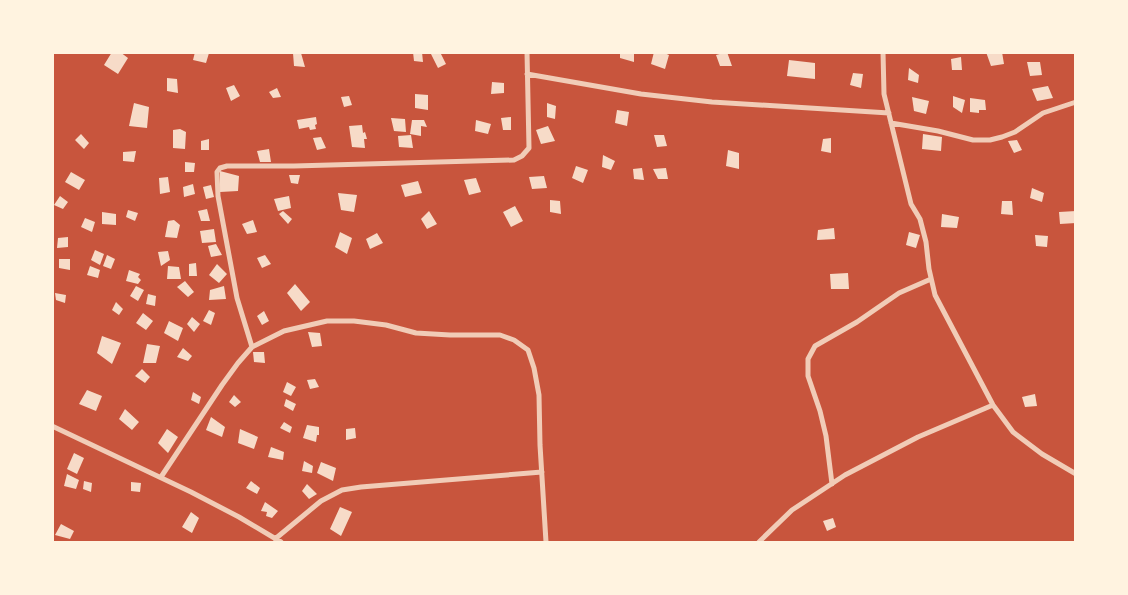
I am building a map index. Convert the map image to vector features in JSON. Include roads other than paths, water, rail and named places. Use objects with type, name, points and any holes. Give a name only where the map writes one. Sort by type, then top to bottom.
[{"type":"street","points":[[252,347],[237,298],[218,196],[216,172],[220,168],[227,166],[514,160],[522,156],[529,148],[527,52]]},
{"type":"street","points":[[883,52],[884,94],[911,204],[920,219],[926,242],[929,269],[935,295],[993,405],[1012,432],[1042,454],[1076,474]]},
{"type":"street","points":[[527,74],[641,94],[712,102],[889,113]]},
{"type":"street","points":[[891,124],[938,131],[973,140],[990,140],[1015,132],[1043,114],[1076,102]]},
{"type":"street","points":[[832,484],[826,436],[808,376],[808,359],[815,346],[857,322],[899,293],[931,279]]},
{"type":"street","points":[[161,478],[238,363],[252,347],[284,331],[327,321],[354,321],[386,325],[416,333],[500,335],[514,340],[528,350],[534,368],[539,395],[546,542]]},
{"type":"street","points":[[759,542],[792,510],[845,475],[918,438],[993,405]]},
{"type":"street","points":[[52,426],[239,517],[278,541],[321,501],[342,490],[361,486],[542,472]]}]
